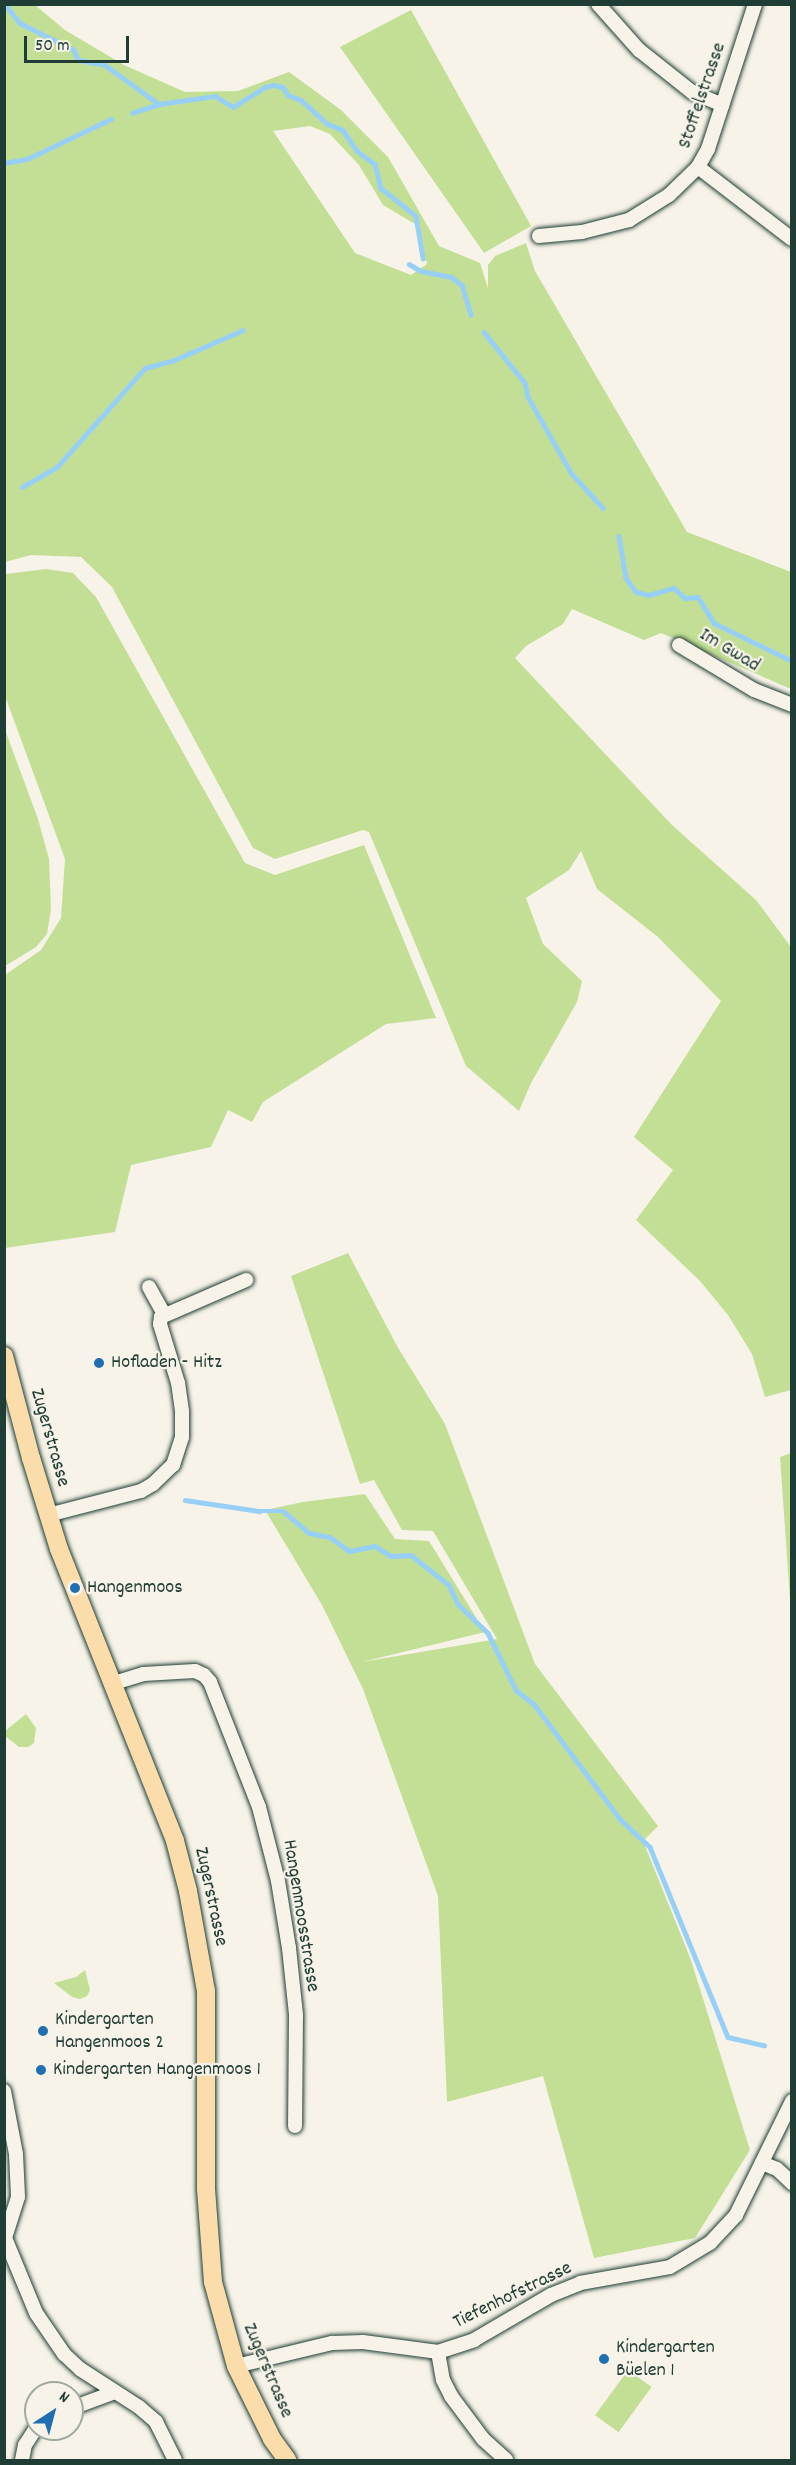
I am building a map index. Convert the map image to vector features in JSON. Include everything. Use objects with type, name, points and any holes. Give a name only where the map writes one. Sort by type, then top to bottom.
[{"type":"main road","name":"Zugerstrasse","points":[[4,1356],[48,1515],[175,1841],[206,1991],[206,2189],[213,2282],[236,2366],[272,2439],[287,2460]]},
{"type":"street","points":[[598,4],[639,50],[692,92],[722,105]]},
{"type":"street","name":"Stoffelstrasse","points":[[539,236],[582,232],[629,220],[669,195],[698,167],[708,149],[755,4]]},
{"type":"street","points":[[698,167],[792,239]]},
{"type":"street","name":"Im Gwad","points":[[679,645],[754,690],[792,705]]},
{"type":"street","points":[[48,1515],[141,1491],[158,1480],[173,1465],[182,1437],[182,1411],[178,1383],[160,1324],[164,1314],[246,1280]]},
{"type":"street","points":[[149,1287],[164,1314]]},
{"type":"street","name":"Hangenmoosstrasse","points":[[114,1683],[143,1674],[195,1671],[204,1675],[210,1682],[259,1807],[278,1881],[290,1948],[296,2015],[295,2126]]},
{"type":"street","points":[[4,2091],[16,2154],[18,2197],[5,2238],[36,2313],[49,2334],[80,2369],[139,2407],[156,2422],[175,2460]]},
{"type":"street","name":"Tiefenhofstrasse","points":[[236,2366],[332,2343],[363,2342],[438,2352],[474,2340],[551,2295],[580,2283],[670,2267],[710,2243],[736,2215],[781,2118],[792,2101]]},
{"type":"street","points":[[762,2163],[777,2169],[792,2183]]},
{"type":"street","points":[[438,2352],[443,2380],[451,2396],[483,2439],[506,2460]]},
{"type":"street","points":[[84,2404],[115,2392]]},
{"type":"street","points":[[22,2460],[28,2441]]},
{"type":"green space","points":[[4,5],[35,5],[65,30],[124,65],[185,92],[238,91],[289,72],[341,110],[388,157],[439,246],[480,263],[488,288],[488,265],[495,256],[526,243],[535,271],[687,532],[791,572],[791,689],[661,633],[644,640],[572,609],[563,624],[526,646],[515,658],[672,825],[756,900],[791,947],[791,1390],[765,1397],[752,1354],[728,1315],[700,1281],[636,1220],[673,1170],[634,1137],[721,1001],[658,937],[597,889],[581,851],[569,870],[526,898],[543,944],[582,981],[577,1002],[531,1083],[519,1111],[466,1066],[369,832],[363,830],[275,859],[253,848],[112,587],[81,557],[31,555],[5,562]],"holes":[[[310,126],[330,134],[359,165],[383,205],[415,224],[427,264],[411,275],[355,253],[273,131]]]},
{"type":"green space","points":[[411,10],[531,226],[484,253],[340,47]]},
{"type":"green space","points":[[46,569],[73,573],[96,597],[245,863],[275,875],[364,845],[436,1018],[386,1024],[263,1102],[252,1122],[228,1110],[211,1147],[131,1165],[115,1232],[5,1248],[5,975],[41,950],[61,918],[65,859],[5,696],[5,574]]},
{"type":"green space","points":[[4,727],[38,819],[49,859],[51,909],[47,934],[36,947],[5,966]]},
{"type":"green space","points":[[348,1253],[397,1346],[445,1424],[535,1664],[658,1826],[643,1841],[691,1960],[750,2150],[695,2238],[594,2258],[543,2076],[447,2102],[438,1896],[363,1689],[322,1605],[265,1510],[303,1502],[365,1494],[395,1539],[429,1541],[485,1632],[362,1662],[497,1639],[433,1531],[402,1530],[374,1480],[360,1484],[291,1276]]},
{"type":"green space","points":[[792,1453],[791,1707],[790,1600],[780,1457]]},
{"type":"green space","points":[[26,1714],[36,1728],[34,1743],[28,1747],[19,1747],[4,1735],[5,1731]]},
{"type":"green space","points":[[85,1970],[90,1990],[87,1996],[80,1999],[72,1997],[54,1983],[76,1977]]},
{"type":"green space","points":[[628,2370],[651,2387],[619,2432],[595,2415]]},
{"type":"waterway","points":[[5,4],[20,23],[74,50],[78,60],[105,65],[159,104]]},
{"type":"waterway","points":[[132,113],[159,104],[215,96],[233,107],[265,87],[274,85],[283,87],[288,95],[301,100],[328,124],[343,130],[357,151],[375,164],[381,188],[416,216],[423,258]]},
{"type":"waterway","points":[[4,163],[27,159],[111,119]]},
{"type":"waterway","points":[[409,264],[421,271],[451,277],[462,285],[471,315]]},
{"type":"waterway","points":[[22,487],[57,467],[145,368],[172,361],[243,330]]},
{"type":"waterway","points":[[484,332],[525,383],[528,397],[572,474],[603,508]]},
{"type":"waterway","points":[[619,536],[626,578],[636,592],[649,595],[674,588],[685,598],[698,597],[714,623],[792,661]]},
{"type":"waterway","points":[[185,1500],[259,1511],[283,1511],[309,1533],[330,1537],[349,1551],[375,1546],[391,1556],[411,1555],[449,1585],[458,1604],[488,1633],[516,1690],[534,1704],[620,1819],[650,1847],[728,2037],[764,2045]]},
{"type":"place","name":"Hofladen - Hitz","points":[[99,1363]]},
{"type":"place","name":"Hangenmoos","points":[[75,1588]]},
{"type":"place","name":"Kindergarten Hangenmoos 2","points":[[43,2031]]},
{"type":"place","name":"Kindergarten Hangenmoos 1","points":[[41,2070]]},
{"type":"place","name":"Kindergarten Büelen 1","points":[[604,2359]]}]
